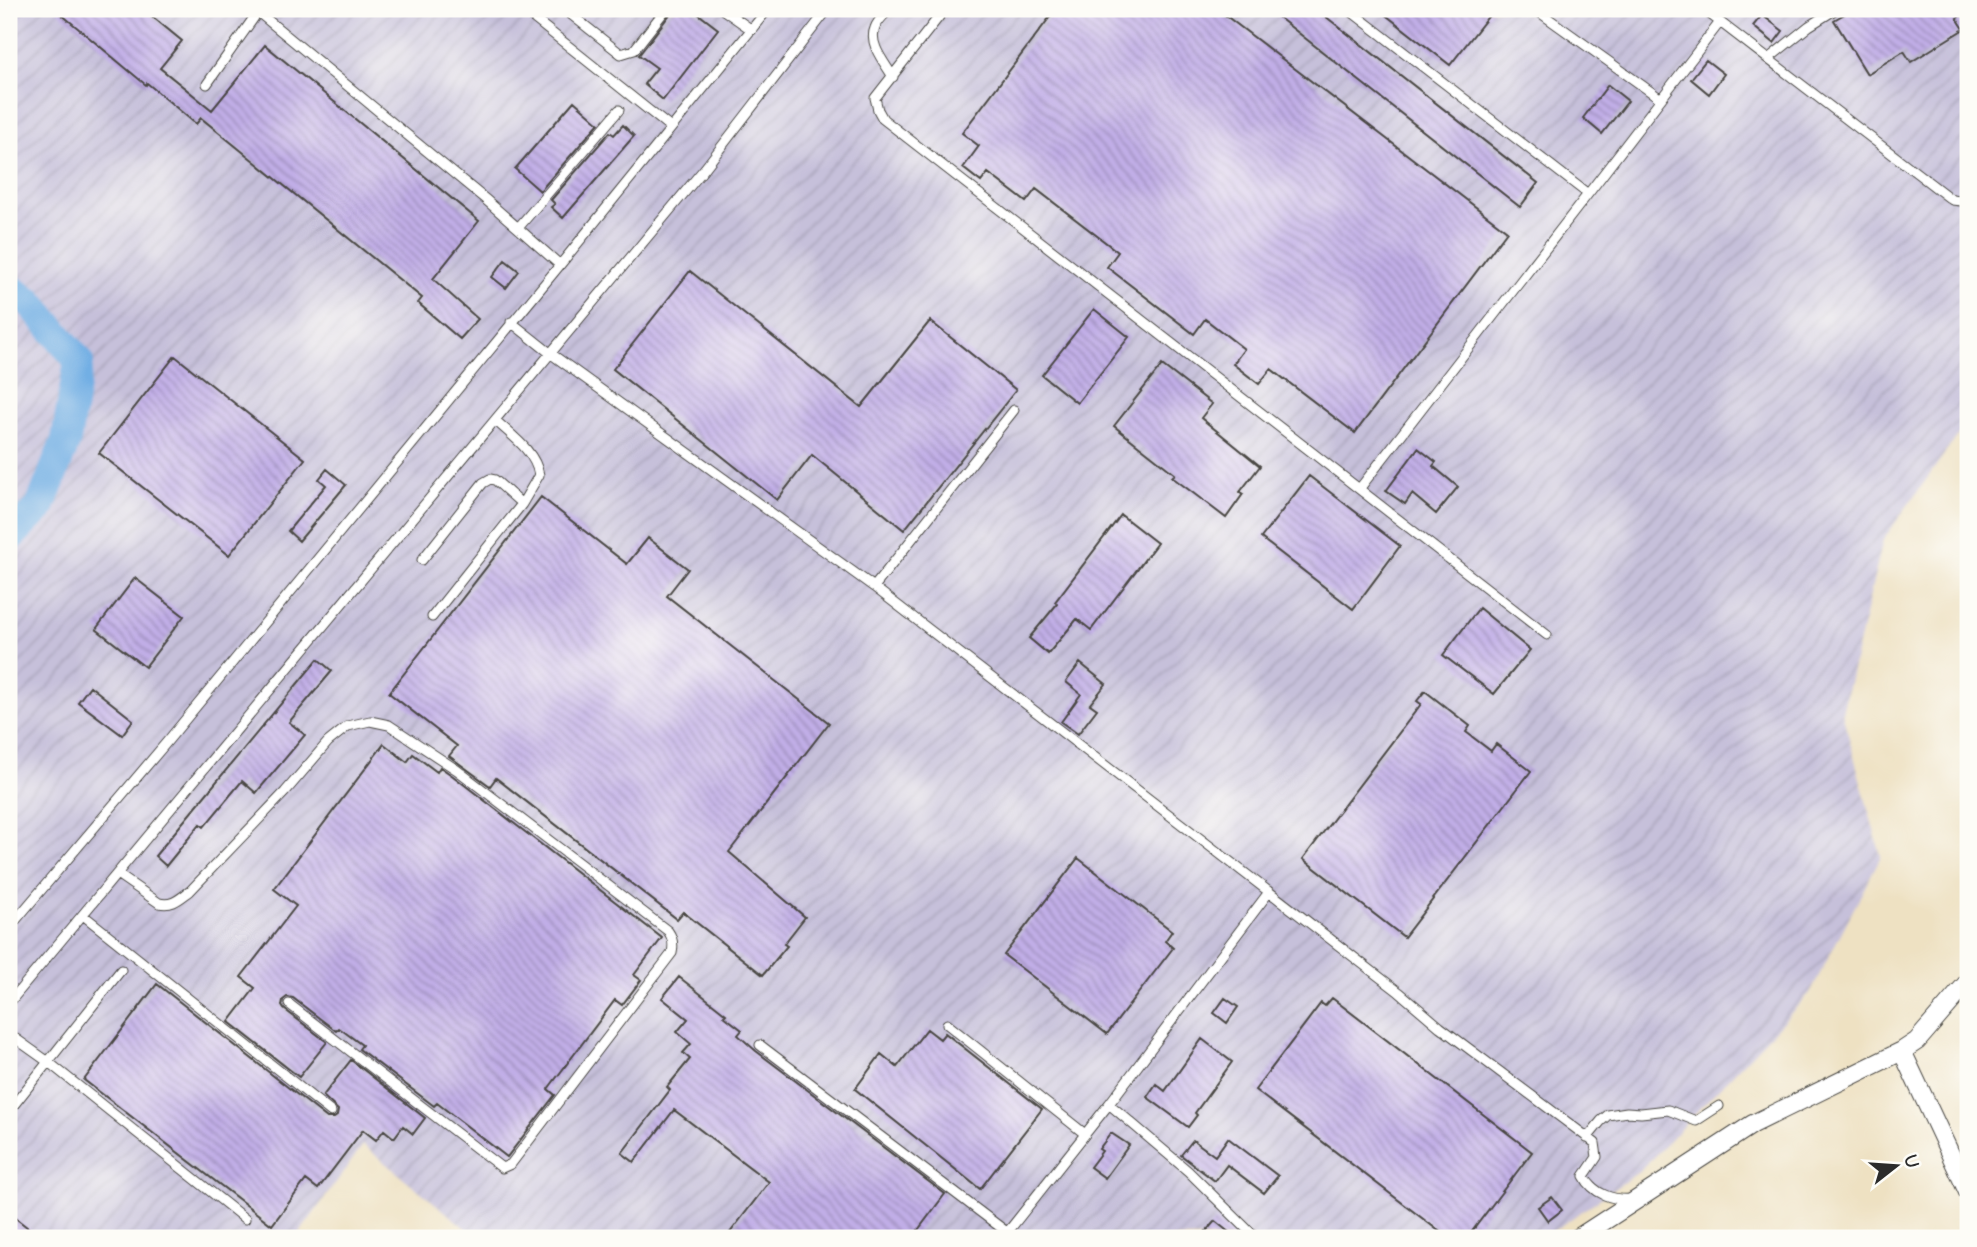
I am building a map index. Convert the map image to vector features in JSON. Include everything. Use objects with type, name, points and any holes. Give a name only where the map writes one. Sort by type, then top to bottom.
[{"type":"street","points":[[1578,1238],[1753,1124],[1902,1051],[1917,1041],[1968,982]]},
{"type":"street","points":[[1902,1051],[1968,1192]]},
{"type":"lane","points":[[522,9],[671,128]]},
{"type":"lane","points":[[564,9],[621,54],[634,50],[667,9]]},
{"type":"lane","points":[[722,9],[751,30]]},
{"type":"lane","points":[[9,928],[166,743],[768,9]]},
{"type":"lane","points":[[9,1003],[705,168],[828,9]]},
{"type":"lane","points":[[890,9],[874,28],[874,37],[875,47],[892,77]]},
{"type":"lane","points":[[945,9],[874,98],[883,120],[1547,635]]},
{"type":"lane","points":[[1348,9],[1588,194]]},
{"type":"lane","points":[[1535,9],[1661,99]]},
{"type":"lane","points":[[1703,9],[1952,200],[1961,201],[1968,198]]},
{"type":"lane","points":[[1768,59],[1836,9]]},
{"type":"lane","points":[[206,84],[259,10],[560,265]]},
{"type":"lane","points":[[1360,488],[1720,22]]},
{"type":"lane","points":[[518,228],[619,110]]},
{"type":"lane","points":[[512,323],[874,587],[1399,992],[1440,1027],[1595,1143],[1597,1157],[1584,1176],[1587,1182],[1608,1198],[1637,1199]]},
{"type":"lane","points":[[874,587],[1014,410]]},
{"type":"lane","points":[[432,617],[523,504],[538,475],[527,450],[495,420]]},
{"type":"lane","points":[[422,560],[483,483],[490,479],[495,480],[523,504]]},
{"type":"lane","points":[[117,874],[159,903],[173,904],[190,891],[266,812],[328,742],[348,726],[370,721],[389,725],[457,770],[668,931],[672,937],[673,953],[511,1164],[502,1168],[289,1004]]},
{"type":"lane","points":[[760,1045],[1006,1235],[1269,892]]},
{"type":"lane","points":[[83,915],[331,1112]]},
{"type":"lane","points":[[9,1111],[121,970]]},
{"type":"lane","points":[[947,1024],[1085,1134]]},
{"type":"lane","points":[[9,1034],[47,1061],[245,1219]]},
{"type":"lane","points":[[1109,1104],[1188,1171],[1256,1238]]},
{"type":"lane","points":[[1587,1138],[1601,1121],[1614,1114],[1668,1110],[1696,1121],[1719,1107]]},
{"type":"shaded area","points":[[9,9],[1968,9],[1968,421],[1883,540],[1842,712],[1881,856],[1810,993],[1640,1171],[1543,1238],[476,1238],[363,1145],[296,1238],[9,1238]]},
{"type":"building","points":[[55,9],[143,9],[182,41],[160,68],[212,110],[265,45],[479,221],[433,279],[478,319],[460,339],[418,303],[422,298],[201,118],[196,124]]},
{"type":"building","points":[[674,9],[692,9],[718,29],[663,100],[644,84],[657,68],[639,55]]},
{"type":"building","points":[[1056,9],[1217,9],[1507,231],[1355,433],[1271,369],[1259,384],[1233,364],[1244,349],[1205,319],[1194,334],[1107,267],[1118,252],[1036,189],[1026,202],[988,173],[981,182],[963,168],[979,146],[962,133]]},
{"type":"building","points":[[1268,9],[1316,9],[1538,183],[1520,207]]},
{"type":"building","points":[[1378,9],[1494,9],[1450,65]]},
{"type":"building","points":[[1853,9],[1968,11],[1957,18],[1964,29],[1911,62],[1904,51],[1867,74],[1834,20]]},
{"type":"building","points":[[1762,15],[1783,31],[1774,43],[1753,26]]},
{"type":"building","points":[[1706,60],[1724,74],[1709,94],[1691,79]]},
{"type":"building","points":[[1608,85],[1628,101],[1602,134],[1583,118]]},
{"type":"building","points":[[574,101],[599,123],[540,191],[515,169]]},
{"type":"building","points":[[623,125],[634,136],[563,218],[551,207],[555,204],[551,200],[610,132],[614,135]]},
{"type":"building","points":[[505,260],[519,271],[506,288],[492,277]]},
{"type":"building","points":[[690,271],[861,407],[930,321],[1016,390],[904,530],[812,455],[777,500],[613,369]]},
{"type":"building","points":[[1094,309],[1129,337],[1077,403],[1042,375]]},
{"type":"building","points":[[175,356],[305,459],[229,555],[99,453]]},
{"type":"building","points":[[1162,365],[1212,404],[1201,418],[1260,466],[1240,492],[1243,494],[1226,518],[1172,477],[1175,474],[1114,426]]},
{"type":"building","points":[[1418,448],[1436,462],[1433,466],[1458,487],[1436,514],[1412,494],[1405,504],[1386,491]]},
{"type":"building","points":[[327,469],[346,485],[299,541],[288,531],[326,485],[319,479]]},
{"type":"building","points":[[1309,476],[1400,546],[1353,609],[1261,538]]},
{"type":"building","points":[[541,497],[627,564],[648,538],[688,569],[667,596],[829,723],[729,852],[805,917],[784,944],[787,946],[763,975],[683,912],[677,919],[496,778],[490,786],[449,756],[457,746],[389,693]]},
{"type":"building","points":[[1121,515],[1157,543],[1091,630],[1077,619],[1048,654],[1029,638]]},
{"type":"building","points":[[135,578],[184,616],[145,667],[96,629]]},
{"type":"building","points":[[1479,608],[1530,650],[1494,694],[1443,655]]},
{"type":"building","points":[[318,659],[332,671],[289,722],[305,735],[256,793],[242,781],[204,827],[200,824],[166,866],[155,856]]},
{"type":"building","points":[[1080,663],[1106,684],[1090,704],[1097,709],[1078,734],[1061,722],[1081,694],[1066,682]]},
{"type":"building","points":[[90,686],[133,720],[122,735],[78,702]]},
{"type":"building","points":[[1425,691],[1470,726],[1466,732],[1491,751],[1496,744],[1531,771],[1404,937],[1303,859],[1421,704],[1417,701]]},
{"type":"building","points":[[384,744],[407,762],[413,754],[437,772],[440,767],[453,776],[662,938],[634,975],[641,980],[622,1005],[615,1000],[548,1089],[555,1095],[507,1157],[437,1103],[434,1106],[359,1049],[362,1045],[339,1028],[336,1031],[293,998],[287,997],[283,1000],[284,1009],[327,1042],[299,1077],[229,1022],[255,988],[241,977],[296,906],[274,889]]},
{"type":"building","points":[[1078,858],[1172,931],[1165,941],[1173,948],[1107,1034],[1004,955]]},
{"type":"building","points":[[679,977],[726,1014],[724,1016],[742,1030],[738,1035],[756,1051],[945,1194],[912,1238],[726,1238],[769,1182],[674,1110],[634,1162],[622,1153],[670,1090],[667,1087],[690,1059],[683,1053],[691,1044],[677,1032],[688,1019],[662,998]]},
{"type":"building","points":[[157,984],[327,1118],[337,1116],[338,1110],[323,1096],[351,1060],[425,1118],[413,1134],[403,1126],[394,1138],[384,1130],[376,1140],[363,1130],[318,1189],[306,1180],[272,1225],[84,1080]]},
{"type":"building","points":[[1225,998],[1238,1007],[1227,1023],[1214,1013]]},
{"type":"building","points":[[1332,998],[1532,1152],[1467,1238],[1448,1238],[1255,1090],[1321,1003],[1325,1006]]},
{"type":"building","points":[[927,1029],[940,1039],[945,1033],[1042,1109],[980,1189],[855,1089],[881,1054],[897,1067]]},
{"type":"building","points":[[1202,1039],[1232,1062],[1188,1127],[1147,1097],[1156,1084],[1165,1091]]},
{"type":"building","points":[[1111,1133],[1129,1145],[1105,1178],[1090,1167]]},
{"type":"building","points":[[1228,1138],[1278,1176],[1264,1193],[1227,1165],[1215,1181],[1181,1155],[1193,1140],[1215,1156]]},
{"type":"building","points":[[1552,1197],[1562,1210],[1548,1221],[1538,1207]]},
{"type":"building","points":[[9,1213],[41,1238],[9,1238]]},
{"type":"building","points":[[1215,1221],[1236,1238],[1200,1238]]},
{"type":"waterway","points":[[9,288],[30,302],[79,361],[66,440],[40,507],[9,538]]}]
